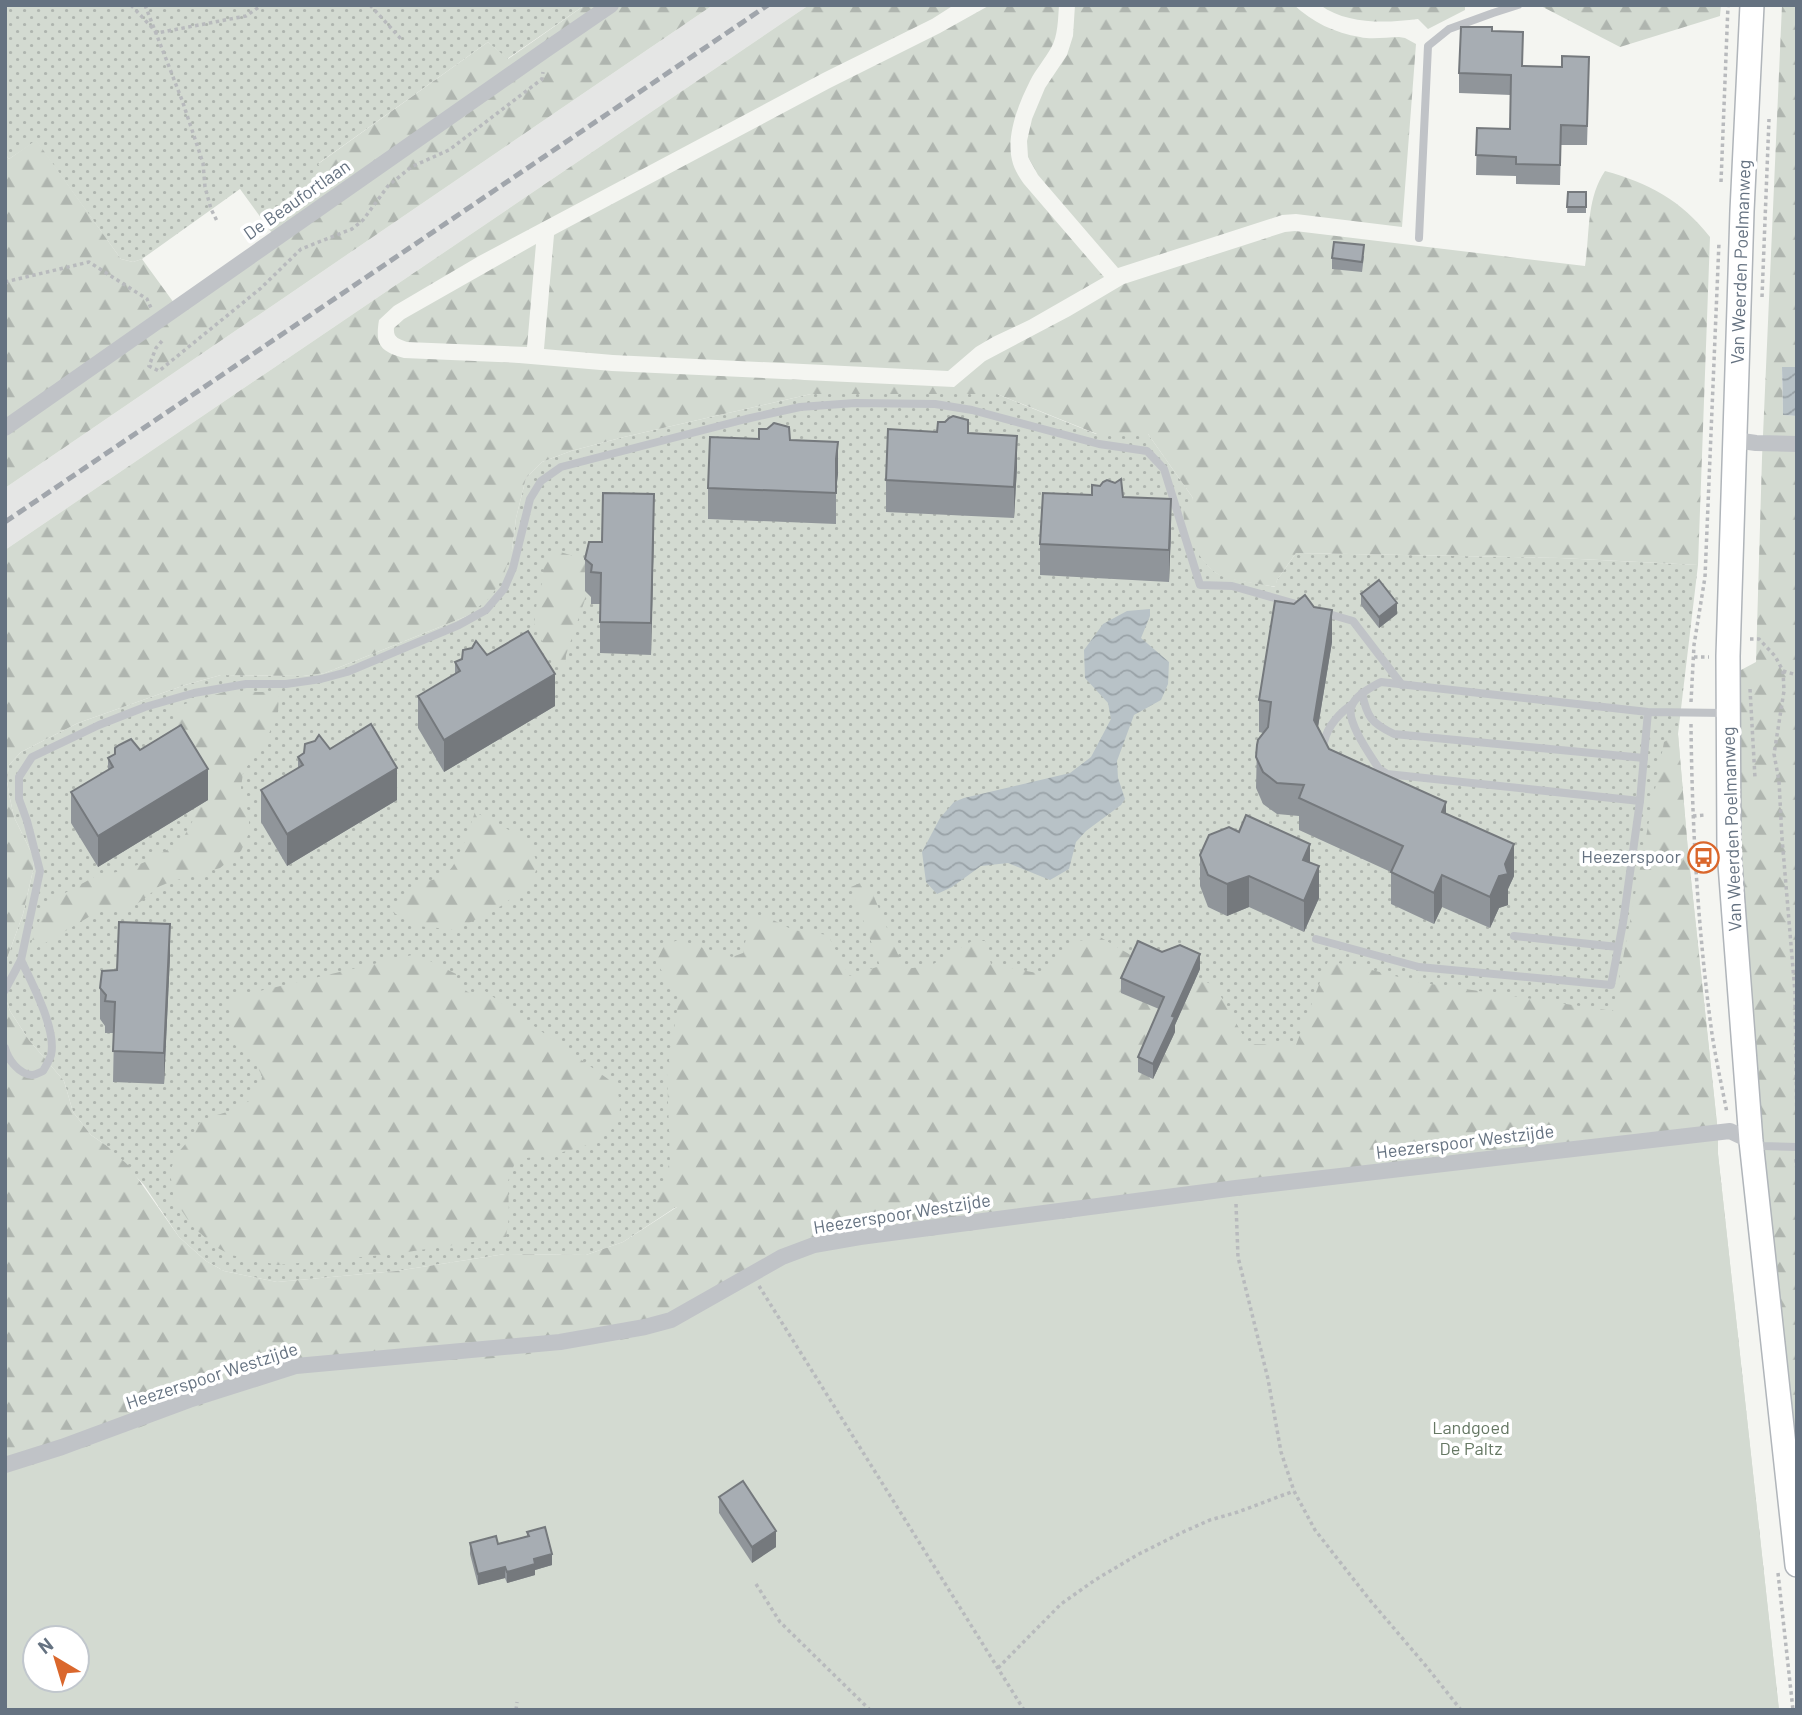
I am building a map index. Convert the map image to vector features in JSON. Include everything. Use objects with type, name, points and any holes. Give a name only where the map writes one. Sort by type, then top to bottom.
[{"type":"main road","name":"Van Weerden Poelmanweg","points":[[1752,5],[1742,211],[1728,656],[1729,851],[1751,1141],[1797,1565]]},
{"type":"street","name":"De Beaufortlaan","points":[[5,428],[267,240],[611,5]]},
{"type":"street","points":[[1735,440],[1797,444]]},
{"type":"street","points":[[1730,1131],[1751,1141]]},
{"type":"street","name":"Heezerspoor Westzijde","points":[[5,1465],[189,1400],[296,1366],[560,1342],[671,1321],[782,1257],[814,1245],[1236,1188],[1730,1131]]},
{"type":"lane","points":[[1419,238],[1428,46],[1449,29],[1494,9],[1518,5]]},
{"type":"lane","points":[[5,990],[21,960],[40,871],[19,799],[19,777],[32,757],[145,707],[194,693],[246,684],[286,684],[321,679],[347,672],[459,625],[486,610],[504,589],[513,568],[530,499],[541,481],[561,467],[800,407],[855,402],[935,404],[972,410],[1099,444],[1147,451],[1164,469],[1199,585],[1232,586],[1353,621],[1402,685]]},
{"type":"lane","points":[[1325,757],[1322,746],[1334,720],[1362,693],[1381,682],[1648,712],[1728,713]]},
{"type":"lane","points":[[1362,693],[1366,713],[1380,727],[1394,734],[1644,758]]},
{"type":"lane","points":[[1351,705],[1350,716],[1354,725],[1379,769],[1387,774],[1640,801]]},
{"type":"lane","points":[[1316,939],[1419,967],[1611,985],[1640,801],[1648,712]]},
{"type":"lane","points":[[1371,778],[1379,769]]},
{"type":"lane","points":[[1514,936],[1618,947]]},
{"type":"lane","points":[[5,1048],[7,1056],[18,1069],[32,1075],[43,1071],[51,1054],[50,1033],[38,996],[21,960]]},
{"type":"lane","points":[[1751,1141],[1763,1146],[1797,1147]]},
{"type":"path","points":[[131,5],[157,33]]},
{"type":"path","points":[[145,5],[203,163],[205,187],[217,221]]},
{"type":"path","points":[[157,33],[246,16],[262,5]]},
{"type":"path","points":[[1721,192],[1728,5]]},
{"type":"path","points":[[372,6],[402,40]]},
{"type":"path","points":[[1761,308],[1769,115]]},
{"type":"path","points":[[1719,233],[1705,577],[1693,657],[1691,712],[1693,816],[1700,931],[1709,1007],[1730,1131]]},
{"type":"path","points":[[1750,639],[1759,639],[1775,656],[1783,671],[1784,691],[1774,754],[1779,781],[1795,992],[1797,1133]]},
{"type":"path","points":[[1783,671],[1797,675]]},
{"type":"path","points":[[1750,677],[1755,778]]},
{"type":"path","points":[[1693,816],[1705,815]]},
{"type":"path","points":[[1695,858],[1706,858]]},
{"type":"path","points":[[1236,1188],[1238,1257],[1268,1379],[1281,1452],[1294,1491],[1315,1530],[1461,1710]]},
{"type":"path","points":[[752,1276],[1024,1710]]},
{"type":"path","points":[[998,1668],[1060,1604],[1137,1555],[1183,1531],[1294,1491]]},
{"type":"path","points":[[756,1584],[780,1622],[870,1710]]},
{"type":"path","points":[[516,1710],[517,1702]]},
{"type":"shaded area","points":[[713,5],[809,5],[5,550],[5,488]]},
{"type":"green space","points":[[5,5],[585,5],[507,59],[488,42],[319,163],[330,184],[272,233],[240,189],[142,259],[133,262],[121,259],[36,141],[9,159],[5,154]]},
{"type":"green space","points":[[585,5],[713,5],[5,488],[5,154],[9,159],[36,140],[121,259],[133,262],[142,259],[174,303],[272,233],[329,184],[318,164],[488,42],[508,59]]},
{"type":"green space","points":[[809,5],[954,5],[479,256],[394,306],[379,320],[378,336],[381,346],[389,353],[404,358],[954,387],[985,361],[1124,284],[1285,232],[1295,231],[1585,266],[1592,205],[1605,171],[1650,187],[1676,203],[1710,237],[1698,565],[1560,558],[1296,553],[1277,580],[1276,587],[1233,579],[1214,572],[1193,546],[1184,514],[1185,506],[1193,498],[1148,434],[1097,434],[997,394],[811,394],[624,437],[542,462],[526,478],[516,518],[512,550],[504,574],[491,597],[467,616],[325,673],[303,676],[221,675],[185,685],[78,723],[21,752],[9,765],[7,780],[14,817],[33,856],[34,866],[23,914],[5,964],[5,550]]},
{"type":"green space","points":[[990,5],[1059,5],[1053,43],[1030,81],[1015,119],[1011,140],[1012,160],[1024,184],[1104,277],[976,347],[948,371],[613,355],[544,349],[554,235]]},
{"type":"green space","points":[[1075,5],[1294,5],[1316,22],[1342,33],[1369,38],[1399,37],[1416,44],[1402,227],[1296,214],[1282,215],[1118,268],[1038,175],[1028,157],[1027,141],[1032,119],[1045,88],[1067,55],[1073,36]]},
{"type":"green space","points":[[1320,5],[1465,5],[1465,10],[1428,29],[1418,19],[1368,21],[1331,12]]},
{"type":"green space","points":[[1539,5],[1721,5],[1720,16],[1620,47]]},
{"type":"green space","points":[[1782,5],[1797,5],[1797,367],[1782,367],[1783,415],[1797,416],[1797,1482],[1734,874],[1741,670],[1756,662]]},
{"type":"green space","points":[[536,244],[527,347],[407,342],[396,336],[394,328],[404,319]]},
{"type":"green space","points":[[811,394],[997,394],[1096,434],[1148,434],[1193,498],[1184,526],[1199,554],[1214,571],[1231,579],[1275,587],[1296,553],[1560,558],[1698,565],[1678,734],[1718,1133],[679,1205],[623,1242],[586,1255],[505,1254],[396,1271],[277,1282],[224,1271],[206,1261],[179,1237],[144,1185],[107,1146],[91,1135],[73,1112],[64,1081],[29,1040],[10,1011],[5,996],[5,964],[23,914],[34,866],[33,856],[14,817],[7,780],[9,765],[21,752],[78,723],[185,685],[221,675],[303,676],[325,673],[467,616],[512,550],[516,518],[526,478],[542,462],[624,437]]},
{"type":"green space","points":[[554,550],[583,559],[592,579],[566,655],[565,671],[550,659],[534,624],[538,594],[544,578],[542,563]]},
{"type":"green space","points":[[224,692],[279,692],[278,712],[266,741],[243,773],[241,788],[249,815],[249,833],[241,851],[220,868],[158,887],[130,908],[102,909],[27,954],[43,905],[96,876],[122,871],[145,862],[181,842],[193,820],[198,796],[176,729],[172,708]]},
{"type":"green space","name":"Landgoed De Paltz","points":[[1678,734],[1718,1154],[1779,1710],[165,1585],[69,1624],[21,1624],[21,1663],[5,1691],[5,996],[10,1011],[29,1040],[64,1081],[73,1112],[91,1135],[129,1166],[179,1237],[206,1261],[224,1271],[277,1282],[396,1271],[505,1254],[586,1255],[623,1242],[677,1207],[654,1211],[670,1161],[667,1073],[679,998],[656,962],[665,944],[679,940],[732,957],[743,953],[750,918],[769,918],[793,930],[828,935],[849,976],[880,966],[851,887],[867,880],[904,969],[930,966],[972,941],[985,941],[991,964],[1042,974],[1073,942],[1100,937],[1134,957],[1174,998],[1200,979],[1215,986],[1248,1044],[1296,1045],[1328,961],[1418,982],[1613,1011],[1664,742]]},
{"type":"green space","points":[[475,812],[528,842],[538,864],[532,883],[501,906],[456,930],[419,926],[392,912],[406,892],[444,876],[450,870],[463,846]]},
{"type":"green space","points":[[416,954],[456,974],[456,984],[474,996],[485,991],[608,1079],[620,1100],[616,1122],[608,1133],[595,1142],[562,1152],[516,1160],[508,1181],[509,1217],[506,1237],[394,1254],[278,1265],[231,1255],[216,1247],[192,1226],[174,1199],[170,1172],[176,1155],[195,1133],[200,1122],[234,1110],[249,1101],[261,1084],[262,1076],[257,1066],[230,1037],[234,997]]},
{"type":"green space","name":"Landgoed De Paltz","points":[[1718,1133],[1718,1154],[1779,1710],[5,1710],[5,1473],[53,1459],[303,1371],[509,1357],[645,1336],[674,1326],[721,1303],[791,1259],[813,1251]]},
{"type":"water","points":[[1782,367],[1797,367],[1797,416],[1783,415]]},
{"type":"water","points":[[1150,609],[1141,638],[1169,662],[1168,684],[1161,700],[1134,715],[1117,761],[1118,778],[1125,799],[1121,805],[1086,831],[1076,842],[1069,869],[1050,880],[1008,863],[981,866],[952,887],[937,894],[926,882],[922,852],[940,818],[954,802],[1070,773],[1091,757],[1111,719],[1108,703],[1085,678],[1084,650],[1103,624],[1127,611]]},
{"type":"building","points":[[1461,27],[1492,27],[1492,31],[1523,32],[1522,66],[1562,67],[1562,56],[1589,57],[1587,126],[1561,125],[1560,165],[1516,164],[1516,157],[1476,155],[1477,128],[1510,129],[1511,75],[1459,73]]},
{"type":"building","points":[[1568,192],[1586,192],[1586,207],[1567,207]]},
{"type":"building","points":[[1334,242],[1364,245],[1362,262],[1332,258]]},
{"type":"building","points":[[953,416],[968,420],[968,433],[1017,436],[1014,487],[886,480],[888,429],[937,432],[938,422],[945,422]]},
{"type":"building","points":[[774,423],[789,427],[790,440],[838,442],[836,493],[708,488],[710,437],[759,439],[759,429],[767,429]]},
{"type":"building","points":[[1121,479],[1123,497],[1171,499],[1169,550],[1040,544],[1043,493],[1092,495],[1092,485],[1100,486],[1107,480],[1115,483]]},
{"type":"building","points":[[603,493],[654,494],[651,623],[600,622],[601,573],[591,572],[592,565],[585,559],[589,542],[602,542]]},
{"type":"building","points":[[1379,580],[1397,603],[1379,617],[1361,594]]},
{"type":"building","points":[[1305,595],[1314,607],[1332,610],[1314,720],[1329,749],[1446,802],[1442,812],[1514,844],[1505,864],[1508,874],[1499,876],[1490,897],[1442,875],[1434,893],[1391,872],[1403,846],[1299,798],[1304,785],[1277,783],[1263,772],[1256,757],[1257,745],[1268,727],[1271,702],[1259,700],[1275,601],[1294,604]]},
{"type":"building","points":[[528,631],[555,674],[444,740],[418,696],[460,671],[455,662],[462,659],[463,650],[472,648],[476,641],[487,655]]},
{"type":"building","points":[[371,724],[397,768],[287,834],[261,790],[303,765],[298,757],[304,753],[305,744],[315,741],[319,735],[330,749]]},
{"type":"building","points":[[181,725],[208,769],[98,836],[71,792],[113,767],[108,758],[115,754],[115,748],[119,745],[131,739],[140,750]]},
{"type":"building","points":[[1246,815],[1310,844],[1303,860],[1319,866],[1304,901],[1249,876],[1227,884],[1208,875],[1200,855],[1209,835],[1229,827],[1239,832]]},
{"type":"building","points":[[119,922],[170,924],[164,1053],[113,1051],[115,1002],[105,1001],[106,995],[100,988],[102,971],[117,970]]},
{"type":"building","points":[[1138,941],[1162,952],[1180,945],[1200,954],[1153,1064],[1138,1057],[1164,997],[1121,978]]},
{"type":"building","points":[[743,1481],[776,1531],[752,1547],[719,1497]]},
{"type":"building","points":[[545,1527],[552,1554],[534,1559],[535,1564],[507,1572],[505,1567],[478,1574],[470,1543],[496,1536],[498,1544],[529,1536],[527,1532]]},
{"type":"railway","points":[[5,522],[768,5]]},
{"type":"place","name":"Heezerspoor","points":[[1704,857]]}]
